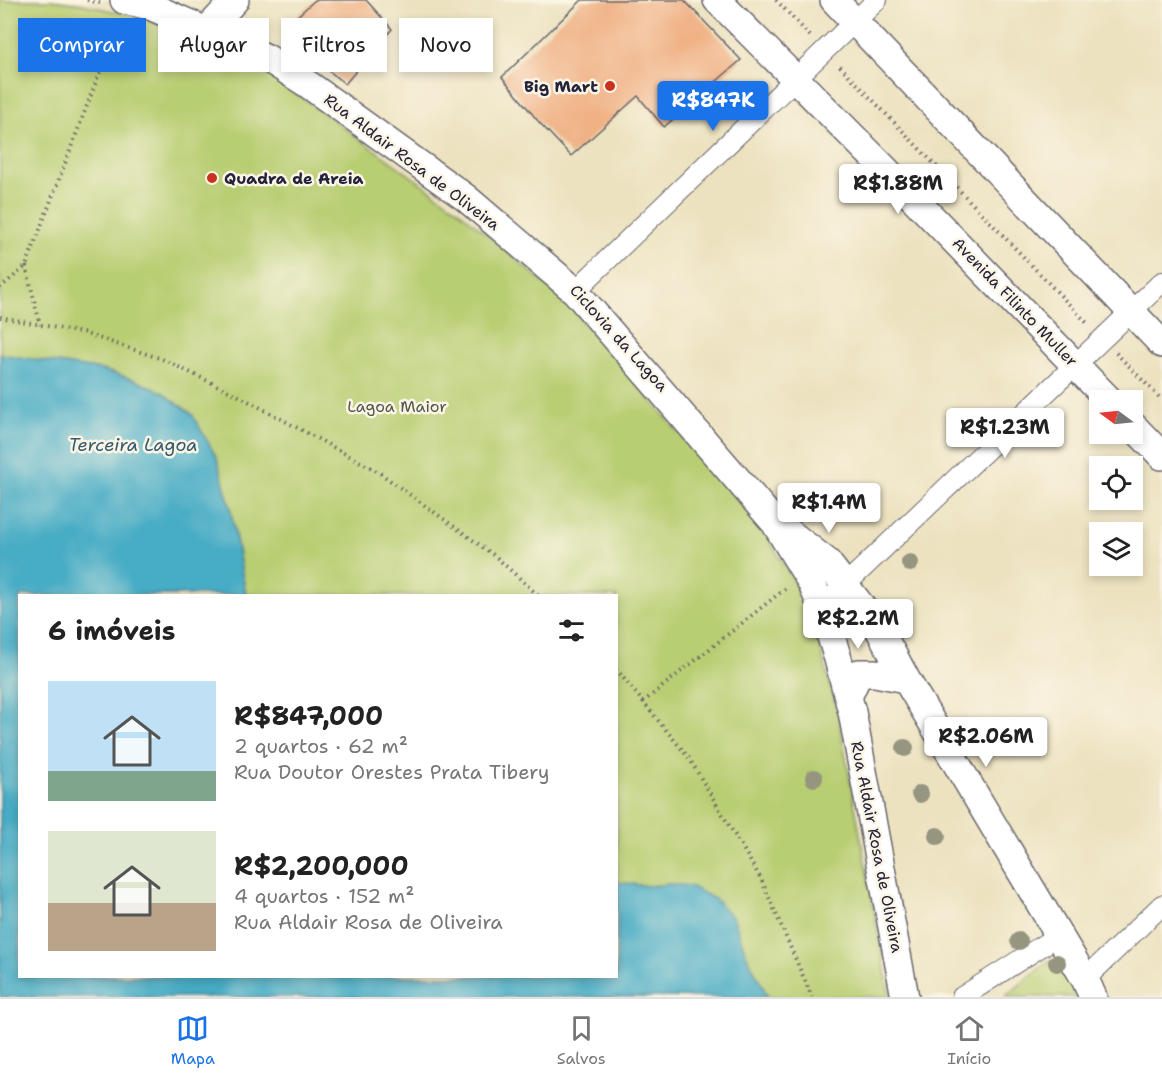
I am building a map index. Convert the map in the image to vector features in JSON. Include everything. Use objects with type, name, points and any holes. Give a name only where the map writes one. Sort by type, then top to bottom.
[{"type":"street","points":[[219,18],[236,0]]},
{"type":"street","name":"Avenida Filinto Muller","points":[[717,0],[1099,390]]},
{"type":"street","points":[[834,0],[1162,344]]},
{"type":"street","points":[[575,291],[877,0]]},
{"type":"street","name":"Rua Aldair Rosa de Oliveira","points":[[136,3],[172,18]]},
{"type":"street","name":"Rua Aldair Rosa de Oliveira","points":[[269,58],[466,198],[575,291],[775,523],[806,574],[822,607],[848,697],[904,997]]},
{"type":"street","points":[[822,607],[1162,282]]},
{"type":"street","points":[[1143,436],[1162,456]]},
{"type":"street","name":"Rua Aldair Rosa de Oliveira","points":[[775,523],[822,557],[879,629],[906,679],[1089,988]]},
{"type":"street","points":[[848,697],[859,673],[875,672],[906,679]]},
{"type":"street","points":[[1089,988],[1162,905]]},
{"type":"street","points":[[962,997],[1059,935]]},
{"type":"path","points":[[0,288],[26,266],[136,3],[87,0]]},
{"type":"path","points":[[776,0],[1162,400]]},
{"type":"path","points":[[26,266],[40,325]]},
{"type":"path","points":[[0,317],[83,333],[162,360],[247,400],[377,471],[495,556],[537,594]]},
{"type":"path","points":[[643,702],[806,574]]},
{"type":"path","points":[[618,671],[689,758],[760,879],[812,997]]},
{"type":"green space","name":"Lagoa Maior","points":[[0,0],[51,0],[82,4],[142,18],[18,18],[18,72],[146,72],[146,19],[158,24],[158,72],[263,72],[457,209],[565,301],[764,531],[798,589],[821,651],[838,715],[890,997],[768,997],[746,954],[734,920],[671,884],[649,886],[618,882],[618,594],[246,594],[230,506],[162,392],[135,380],[102,370],[0,354]]},
{"type":"green space","points":[[1052,958],[1075,986],[1080,997],[1005,997]]},
{"type":"water","name":"Terceira Lagoa","points":[[0,354],[102,370],[135,380],[162,392],[192,414],[217,458],[230,506],[246,594],[18,594],[18,978],[618,978],[618,882],[649,886],[671,884],[690,886],[715,899],[734,919],[746,954],[768,997],[0,997]]},
{"type":"building","points":[[315,0],[366,0],[382,18],[295,18]]},
{"type":"building","name":"Big Mart","points":[[582,0],[684,0],[741,60],[664,127],[638,96],[571,156],[538,121],[502,77]]},
{"type":"building","points":[[387,23],[392,29],[387,35]]},
{"type":"building","points":[[331,72],[355,72],[345,84]]},
{"type":"place","name":"Big Mart","points":[[610,86]]},
{"type":"place","name":"Quadra de Areia","points":[[212,178]]}]
